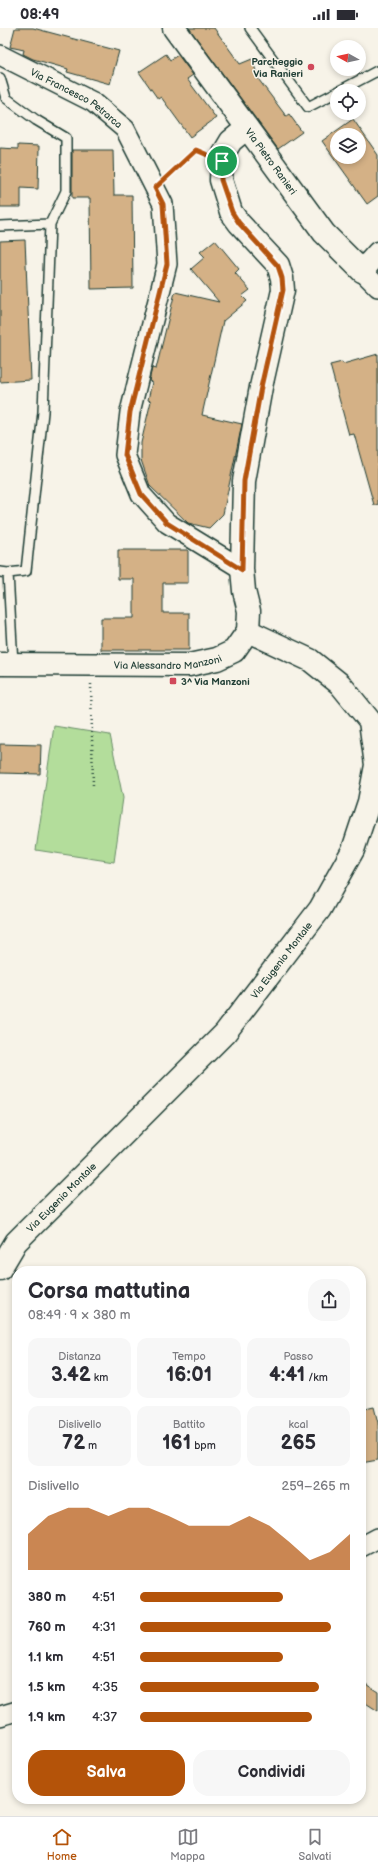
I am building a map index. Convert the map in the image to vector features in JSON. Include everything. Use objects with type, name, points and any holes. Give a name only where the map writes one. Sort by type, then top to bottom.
[{"type":"street","name":"Via Pietro Ranieri","points":[[174,28],[324,233],[378,287]]},
{"type":"street","name":"Via Francesco Petrarca","points":[[0,55],[93,102],[125,129],[163,204],[167,264],[130,412],[125,455],[141,494],[167,523],[242,570]]},
{"type":"street","points":[[247,128],[232,141],[225,151],[222,161],[221,180],[232,212],[239,223],[278,266],[283,284],[283,290],[261,387],[244,481],[242,570],[244,591],[249,611],[248,631]]},
{"type":"street","points":[[362,271],[378,253]]},
{"type":"street","name":"Via Alessandro Manzoni","points":[[6,664],[189,665],[217,660],[234,651],[248,631]]},
{"type":"street","name":"Via Eugenio Montale","points":[[0,1268],[16,1242],[225,1033],[320,909],[353,850],[369,802],[376,765],[370,721],[340,684],[310,660],[248,631]]},
{"type":"street","points":[[366,1544],[378,1538]]},
{"type":"street","points":[[0,1716],[12,1712]]},
{"type":"lane","points":[[250,28],[308,107],[330,96]]},
{"type":"lane","points":[[353,84],[378,71]]},
{"type":"lane","points":[[0,78],[6,98],[36,120],[66,138],[66,191],[50,224],[0,226]]},
{"type":"lane","name":"Via Alessandro Manzoni","points":[[6,664],[4,572],[26,571],[43,412],[50,224]]},
{"type":"path","points":[[155,188],[196,150],[222,161]]},
{"type":"path","points":[[91,665],[93,787]]},
{"type":"green space","points":[[54,726],[110,735],[123,798],[114,862],[36,850]]},
{"type":"building","points":[[15,28],[33,28],[119,51],[110,84],[67,72],[68,69],[33,59],[23,54],[24,50],[10,47]]},
{"type":"building","points":[[189,28],[214,28],[240,64],[252,59],[259,80],[286,116],[289,114],[302,132],[278,149]]},
{"type":"building","points":[[166,54],[170,60],[178,55],[193,75],[187,79],[216,118],[190,137],[161,97],[158,99],[139,72]]},
{"type":"building","points":[[352,120],[354,120],[359,128],[340,128]]},
{"type":"building","points":[[330,135],[330,152],[322,141]]},
{"type":"building","points":[[366,138],[378,155],[378,196],[367,204],[338,164],[366,164]]},
{"type":"building","points":[[18,145],[39,146],[38,189],[21,188],[21,207],[0,207],[0,148],[18,149]]},
{"type":"building","points":[[72,150],[113,150],[114,195],[132,195],[133,288],[91,289],[90,198],[72,198]]},
{"type":"building","points":[[25,240],[31,380],[0,382],[0,241]]},
{"type":"building","points":[[215,240],[239,269],[235,273],[250,290],[242,296],[247,301],[223,321],[202,415],[242,424],[223,514],[209,528],[188,523],[150,486],[141,460],[141,443],[151,401],[148,400],[152,382],[149,381],[152,368],[156,369],[175,292],[219,302],[191,269],[205,257],[200,252]]},
{"type":"building","points":[[378,354],[378,505],[374,505],[354,434],[349,435],[330,365],[342,362],[343,364]]},
{"type":"building","points":[[118,550],[188,550],[188,583],[163,583],[163,613],[189,613],[189,650],[101,650],[101,618],[134,618],[134,579],[118,579]]},
{"type":"building","points":[[0,744],[41,745],[40,774],[0,773]]},
{"type":"building","points":[[374,1407],[378,1423],[378,1460],[366,1462],[366,1409]]},
{"type":"building","points":[[366,1684],[378,1692],[378,1711],[366,1703]]},
{"type":"place","name":"Parcheggio Via Ranieri","points":[[311,67]]},
{"type":"place","name":"3^ Via Manzoni","points":[[173,681]]},
{"type":"route","points":[[196,150],[222,161],[221,180],[232,212],[239,223],[278,266],[282,278],[283,290],[261,387],[244,481],[242,570],[167,523],[141,494],[125,455],[130,412],[167,264],[163,204],[155,188],[196,150]]}]
